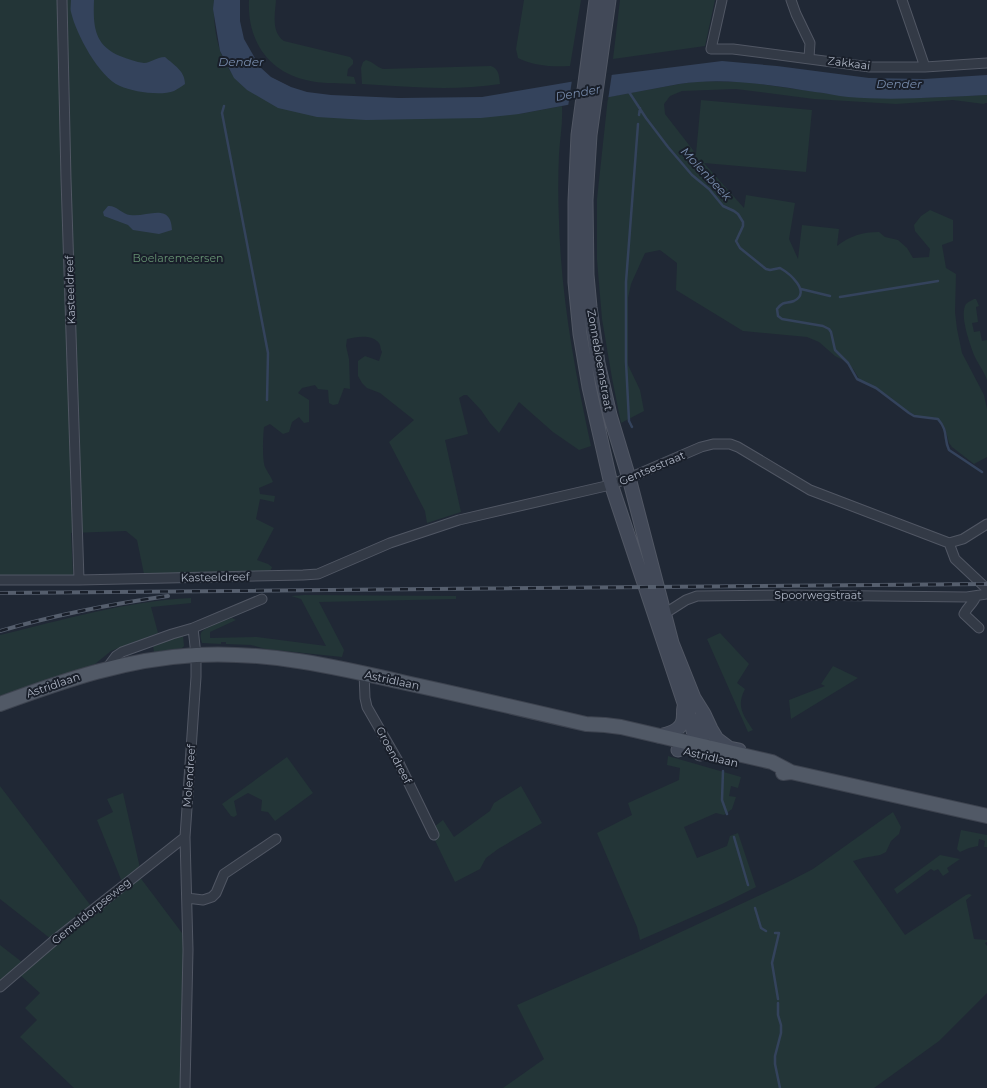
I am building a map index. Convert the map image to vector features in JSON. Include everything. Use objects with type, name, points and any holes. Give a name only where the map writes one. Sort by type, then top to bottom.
[{"type":"main road","name":"Zonnebloemstraat","points":[[596,0],[596,47]]},
{"type":"main road","name":"Zonnebloemstraat","points":[[609,0],[596,47],[584,135],[575,228],[575,282],[580,334],[589,387],[611,484],[684,703],[688,709],[696,746]]},
{"type":"main road","name":"Zonnebloemstraat","points":[[584,135],[586,244],[590,307],[604,391],[672,642],[694,698],[700,708]]},
{"type":"main road","name":"Astridlaan","points":[[0,704],[61,682],[107,668],[153,660],[196,655],[265,657],[310,663],[364,674],[586,724],[621,727],[696,746],[780,773],[791,772]]},
{"type":"main road","points":[[659,736],[671,733],[680,725],[684,719],[684,703]]},
{"type":"main road","points":[[696,746],[702,739],[705,731],[700,715],[700,708]]},
{"type":"main road","points":[[700,708],[717,739],[729,748],[766,757],[772,762]]},
{"type":"main road","name":"Astridlaan","points":[[586,724],[601,732],[678,750],[696,746],[772,762],[791,772],[987,816]]},
{"type":"street","name":"Kasteeldreef","points":[[62,0],[66,187],[80,580]]},
{"type":"street","name":"Zakkaai","points":[[722,0],[712,49],[733,49],[870,67],[925,67],[987,63]]},
{"type":"street","points":[[791,0],[810,43],[809,58]]},
{"type":"street","points":[[902,0],[925,67]]},
{"type":"street","name":"Gentsestraat","points":[[303,575],[318,574],[390,543],[459,520],[611,484],[701,447],[713,444],[730,444],[738,447],[810,490],[949,543]]},
{"type":"street","points":[[987,524],[963,539],[949,543],[955,559],[987,589]]},
{"type":"street","name":"Kasteeldreef","points":[[0,580],[80,580],[303,575]]},
{"type":"street","name":"Spoorwegstraat","points":[[664,614],[686,600],[697,596],[795,595],[960,597],[987,594]]},
{"type":"street","points":[[976,596],[964,614],[979,628]]},
{"type":"street","points":[[107,668],[116,656],[122,652],[192,628],[262,599]]},
{"type":"street","points":[[192,628],[196,655]]},
{"type":"street","name":"Molendreef","points":[[185,1088],[188,968],[185,837],[196,677],[196,655]]},
{"type":"street","name":"Groendreef","points":[[364,674],[367,707],[398,761],[434,835]]},
{"type":"street","name":"Gemeldorpseweg","points":[[0,987],[56,938],[185,837]]},
{"type":"street","points":[[187,898],[203,900],[212,897],[216,893],[224,874],[276,839]]},
{"type":"green space","name":"Boelaremeersen","points":[[0,0],[214,0],[215,26],[220,51],[229,69],[247,90],[519,114],[562,106],[558,188],[560,249],[574,362],[591,446],[579,450],[553,432],[519,402],[499,433],[481,410],[467,395],[464,395],[459,398],[468,434],[445,440],[461,512],[427,523],[425,511],[389,442],[414,420],[380,393],[367,388],[358,376],[358,361],[365,356],[379,361],[382,352],[379,343],[368,337],[347,339],[346,346],[349,359],[350,389],[344,388],[338,404],[333,405],[329,403],[328,390],[318,389],[315,385],[302,388],[298,393],[309,400],[309,422],[304,423],[299,417],[292,422],[289,432],[283,434],[270,424],[264,427],[263,459],[266,469],[273,482],[259,488],[260,494],[275,496],[274,502],[260,499],[256,519],[274,528],[257,560],[272,567],[270,572],[144,574],[137,540],[126,531],[71,533],[73,575],[0,575]]},
{"type":"green space","points":[[249,0],[276,0],[275,28],[277,33],[284,41],[350,57],[353,60],[353,64],[348,69],[347,76],[354,77],[356,84],[324,83],[306,80],[292,76],[280,69],[270,61],[256,40],[249,14]]},
{"type":"green space","points":[[524,0],[581,0],[570,66],[530,63],[518,58],[516,49]]},
{"type":"green space","points":[[620,0],[715,0],[705,46],[613,59]]},
{"type":"green space","points":[[366,60],[383,69],[491,66],[494,67],[499,75],[500,84],[449,88],[362,84],[361,68],[363,62]]},
{"type":"green space","points":[[700,81],[746,82],[846,96],[875,98],[921,98],[987,95],[987,103],[984,104],[953,100],[896,104],[814,99],[736,89],[682,91],[670,96],[664,104],[665,114],[696,154],[701,100],[812,110],[806,172],[704,163],[744,208],[746,195],[795,203],[789,239],[798,259],[802,225],[839,229],[837,246],[856,235],[879,232],[885,237],[898,240],[907,248],[913,258],[929,257],[930,249],[915,231],[914,225],[921,216],[930,210],[953,220],[953,241],[942,245],[946,268],[956,274],[955,312],[962,353],[984,395],[987,409],[987,457],[974,464],[952,447],[949,443],[945,428],[934,417],[920,418],[904,409],[890,397],[860,380],[853,369],[845,361],[835,356],[819,342],[807,337],[743,331],[676,290],[677,263],[660,250],[645,253],[631,284],[628,298],[628,365],[640,390],[644,411],[621,423],[602,319],[597,260],[597,199],[608,97]]},
{"type":"green space","points":[[976,299],[979,306],[976,307],[978,322],[972,323],[974,332],[980,331],[982,341],[987,340],[987,380],[974,355],[964,322],[964,309],[966,304]]},
{"type":"green space","points":[[291,596],[456,596],[456,599],[319,602],[344,650],[342,657],[266,649],[251,645],[226,644],[226,642],[221,642],[221,644],[202,643],[201,633],[206,628],[232,618],[236,620],[210,632],[210,638],[257,637],[326,646],[301,599]]},
{"type":"green space","points":[[191,598],[191,603],[151,607],[158,633],[111,651],[95,664],[0,696],[0,635],[71,617],[119,607]]},
{"type":"green space","points":[[720,633],[749,664],[737,683],[745,689],[742,695],[741,705],[746,720],[753,730],[748,732],[707,639]]},
{"type":"green space","points":[[180,635],[183,636],[184,646],[182,648],[154,652],[153,645]]},
{"type":"green space","points":[[833,666],[858,678],[791,719],[789,700],[825,686],[821,684]]},
{"type":"green space","points":[[668,756],[741,777],[738,788],[731,786],[729,796],[736,797],[732,809],[724,815],[716,813],[684,827],[697,858],[727,846],[730,836],[738,833],[756,887],[722,904],[640,940],[637,927],[597,833],[632,815],[628,803],[679,780],[680,768],[667,765]]},
{"type":"green space","points":[[287,757],[313,793],[275,821],[268,812],[261,811],[262,800],[248,793],[234,801],[237,815],[234,817],[231,816],[222,804]]},
{"type":"green space","points":[[0,786],[91,906],[51,939],[0,899]]},
{"type":"green space","points":[[521,786],[542,823],[498,849],[486,858],[480,869],[455,882],[430,830],[443,820],[454,837],[490,811],[494,803]]},
{"type":"green space","points":[[123,793],[140,868],[122,882],[97,820],[113,812],[107,799]]},
{"type":"green space","points":[[893,812],[901,827],[899,834],[891,841],[886,852],[880,855],[853,861],[905,935],[966,895],[972,895],[966,900],[974,939],[987,940],[985,943],[987,946],[987,993],[939,1041],[874,1088],[503,1088],[544,1059],[517,1005],[638,952],[788,882],[813,869]]},
{"type":"green space","points":[[961,830],[987,835],[987,847],[984,847],[985,841],[979,839],[978,846],[960,852],[957,849]]},
{"type":"green space","points":[[940,855],[960,859],[947,868],[949,872],[943,876],[938,869],[934,871],[931,869],[897,894],[894,889]]},
{"type":"green space","points":[[139,876],[185,937],[180,1088],[74,1088],[20,1037],[37,1020],[25,1008],[40,993],[19,974]]},
{"type":"green space","points":[[0,945],[22,962],[0,984]]},
{"type":"water","points":[[71,0],[94,0],[94,18],[97,34],[100,40],[111,52],[144,63],[165,57],[181,72],[185,79],[185,84],[174,91],[147,93],[120,86],[112,81],[104,74],[83,43],[71,12]]},
{"type":"water","name":"Dender","points":[[214,0],[240,0],[240,21],[244,39],[260,67],[271,77],[291,87],[307,92],[331,95],[399,98],[482,97],[611,75],[722,61],[777,66],[869,78],[924,79],[987,75],[987,95],[883,99],[844,97],[764,85],[713,81],[679,84],[519,114],[481,118],[366,120],[317,117],[278,108],[247,90],[234,78],[220,51],[213,9]]},
{"type":"water","points":[[108,206],[114,207],[130,215],[162,213],[171,221],[172,230],[159,234],[133,230],[128,225],[104,216],[103,212]]},
{"type":"pier","points":[[612,73],[608,100],[568,107],[572,80]]},
{"type":"waterway","name":"Molenbeek","points":[[629,92],[668,147],[692,175],[709,189],[723,206],[738,214],[743,222],[743,226],[736,241],[740,248],[766,269],[770,270],[780,268],[789,274],[797,283],[801,293],[799,297],[794,301],[783,303],[779,306],[777,309],[778,316],[782,319],[823,326],[829,329],[835,350],[848,363],[857,379],[876,388],[914,416],[938,419],[944,428],[949,450],[982,472]]},
{"type":"waterway","points":[[224,106],[222,113],[268,353],[267,400]]},
{"type":"waterway","name":"Molenbeek","points":[[639,115],[640,108]]},
{"type":"waterway","points":[[632,427],[629,421],[626,362],[626,282],[638,124]]},
{"type":"waterway","points":[[840,297],[938,281]]},
{"type":"waterway","points":[[801,289],[830,296]]},
{"type":"waterway","points":[[723,771],[722,800],[727,814]]},
{"type":"waterway","points":[[734,837],[748,885]]},
{"type":"waterway","points":[[755,908],[761,928],[766,931]]},
{"type":"waterway","points":[[775,933],[779,933],[772,963],[778,999]]},
{"type":"waterway","points":[[778,1003],[781,1033],[775,1056],[775,1064],[780,1088]]},
{"type":"railway","points":[[0,593],[987,584]]},
{"type":"railway","points":[[0,631],[83,610],[168,596]]}]
